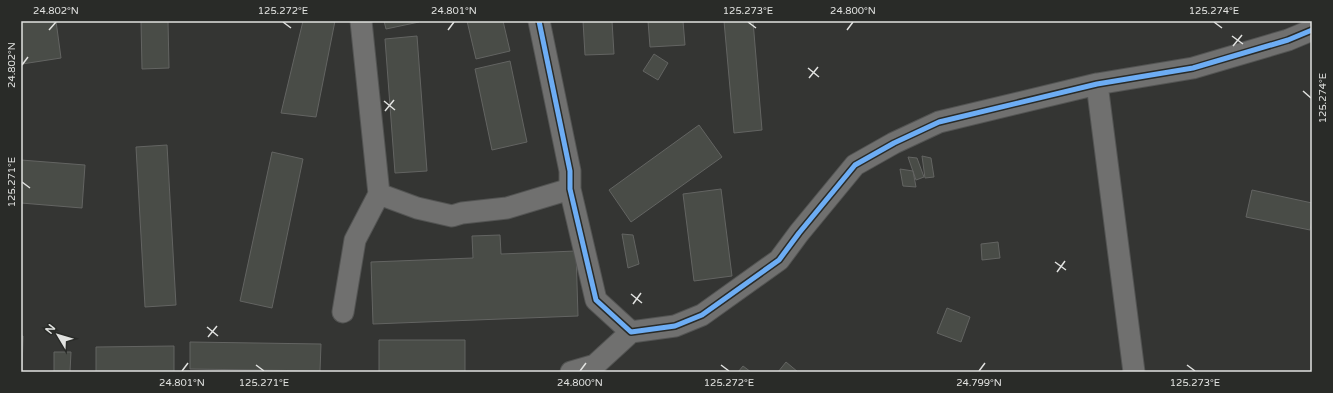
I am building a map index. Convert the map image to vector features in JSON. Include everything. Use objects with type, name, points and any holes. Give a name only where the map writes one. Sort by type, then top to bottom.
[{"type":"street","points":[[344,312],[355,240],[379,194],[361,21]]},
{"type":"street","points":[[539,21],[570,171],[570,189],[596,300],[631,332]]},
{"type":"street","points":[[571,372],[595,365],[631,332],[675,326],[702,315],[779,260],[799,233],[855,166],[894,143],[939,122],[1098,84],[1193,68],[1288,40],[1312,30]]},
{"type":"street","points":[[1098,84],[1134,372]]},
{"type":"street","points":[[379,194],[418,208],[452,216],[462,213],[507,208],[570,189]]},
{"type":"building","points":[[21,21],[56,21],[61,58],[22,64]]},
{"type":"building","points":[[141,21],[168,21],[169,68],[142,69]]},
{"type":"building","points":[[303,21],[335,21],[316,117],[281,113]]},
{"type":"building","points":[[384,21],[419,21],[419,22],[386,29]]},
{"type":"building","points":[[467,21],[503,21],[510,51],[476,59]]},
{"type":"building","points":[[583,21],[612,21],[614,54],[585,55]]},
{"type":"building","points":[[648,21],[683,21],[685,45],[650,47]]},
{"type":"building","points":[[724,21],[753,21],[762,130],[734,133]]},
{"type":"building","points":[[417,36],[427,171],[395,173],[385,39]]},
{"type":"building","points":[[654,54],[668,63],[658,80],[643,71]]},
{"type":"building","points":[[510,61],[527,142],[492,150],[475,69]]},
{"type":"building","points":[[699,125],[722,157],[631,222],[609,190]]},
{"type":"building","points":[[167,145],[176,305],[145,307],[136,147]]},
{"type":"building","points":[[272,152],[303,159],[272,308],[240,301]]},
{"type":"building","points":[[922,156],[931,158],[934,177],[925,178]]},
{"type":"building","points":[[908,157],[917,158],[924,177],[916,180]]},
{"type":"building","points":[[21,160],[85,165],[82,208],[21,203]]},
{"type":"building","points":[[900,169],[913,171],[916,187],[903,186]]},
{"type":"building","points":[[721,189],[732,276],[694,281],[683,194]]},
{"type":"building","points":[[1252,190],[1312,203],[1312,220],[1310,230],[1246,217]]},
{"type":"building","points":[[622,234],[633,235],[639,264],[628,268]]},
{"type":"building","points":[[500,235],[501,254],[576,251],[578,316],[373,324],[371,262],[473,258],[472,236]]},
{"type":"building","points":[[998,242],[1000,258],[982,260],[981,244]]},
{"type":"building","points":[[947,308],[970,317],[961,342],[937,333]]},
{"type":"building","points":[[21,336],[23,336],[22,372],[21,372]]},
{"type":"building","points":[[379,340],[465,340],[465,372],[379,372]]},
{"type":"building","points":[[190,342],[321,344],[320,371],[190,369]]},
{"type":"building","points":[[174,346],[174,372],[96,372],[96,347]]},
{"type":"building","points":[[54,352],[71,352],[70,372],[54,372]]},
{"type":"building","points":[[786,362],[798,372],[778,372]]},
{"type":"building","points":[[743,366],[751,372],[738,372]]},
{"type":"cycle path","points":[[539,21],[570,171],[570,189],[596,300],[631,332],[675,326],[702,315],[779,260],[799,233],[855,165],[894,143],[939,122],[1097,84],[1193,68],[1288,40],[1312,30]]}]
